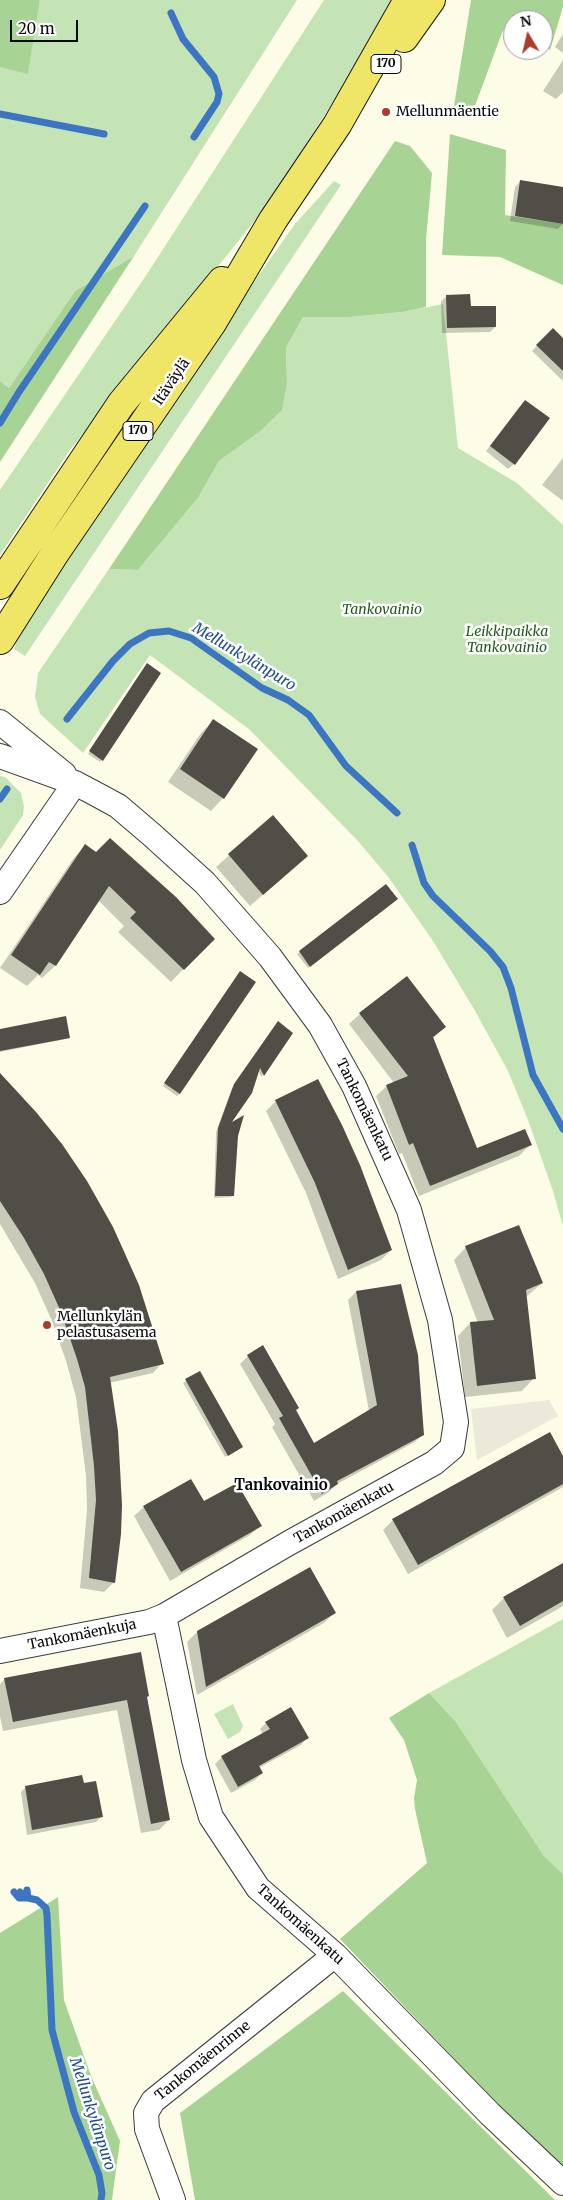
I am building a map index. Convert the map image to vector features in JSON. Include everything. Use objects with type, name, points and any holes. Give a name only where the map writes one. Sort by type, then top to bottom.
[{"type":"main road","name":"Itäväylä","points":[[0,640],[54,553],[212,323],[273,220],[337,125],[408,0]]},
{"type":"main road","name":"Itäväylä","points":[[337,125],[381,70],[431,0]]},
{"type":"main road","name":"Itäväylä","points":[[0,585],[121,404],[195,312],[273,220]]},
{"type":"street","name":"Tankomäenkatu","points":[[0,722],[75,783]]},
{"type":"street","name":"Tankomäenkatu","points":[[0,756],[75,783],[118,806],[205,883],[270,957],[320,1025],[354,1086],[409,1210],[440,1320],[456,1422],[452,1448],[434,1463],[289,1543],[164,1616],[194,1760],[211,1817],[258,1888],[335,1955],[490,2114],[563,2183]]},
{"type":"street","points":[[0,892],[75,783]]},
{"type":"street","name":"Tankomäenkuja","points":[[0,1652],[149,1622],[164,1616]]},
{"type":"street","name":"Tankomäenrinne","points":[[173,2200],[147,2129],[146,2112],[153,2101],[335,1955]]},
{"type":"green space","points":[[0,0],[40,0],[28,74],[0,67]]},
{"type":"green space","points":[[40,0],[297,0],[134,256],[75,291],[9,388],[0,381],[0,67],[28,73]]},
{"type":"green space","points":[[324,0],[397,0],[269,203],[70,450],[0,555],[0,490],[145,277]]},
{"type":"green space","points":[[471,0],[563,0],[563,7],[553,40],[553,10],[503,10],[503,30],[472,114],[453,112]]},
{"type":"green space","points":[[450,134],[506,150],[505,215],[563,224],[563,285],[500,257],[442,255]]},
{"type":"green space","points":[[395,141],[410,146],[432,173],[426,240],[426,307],[403,312],[350,317],[303,317],[286,348],[287,382],[282,410],[258,433],[219,461],[198,498],[138,570],[109,569]]},
{"type":"green space","points":[[334,181],[341,185],[25,656],[14,649],[22,626],[229,317],[295,224]]},
{"type":"green space","points":[[134,256],[0,462],[0,381],[9,388],[75,291]]},
{"type":"green space","name":"Tankovainio","points":[[443,304],[458,448],[517,483],[563,525],[563,1226],[528,1120],[508,1071],[474,1009],[433,941],[389,878],[358,841],[250,730],[150,655],[83,753],[40,714],[35,697],[38,673],[109,569],[138,570],[198,498],[219,461],[258,433],[287,382],[286,348],[303,317],[350,317],[403,312]]},
{"type":"green space","points":[[0,776],[5,777],[21,793],[24,807],[23,815],[0,850]]},
{"type":"green space","points":[[563,1619],[563,1874],[544,1856],[456,1722],[429,1693]]},
{"type":"green space","points":[[429,1693],[456,1722],[544,1856],[563,1874],[563,2167],[505,2112],[340,1939],[427,1863],[415,1809],[414,1798],[417,1780],[404,1740],[389,1718]]},
{"type":"green space","points":[[233,1704],[243,1726],[240,1732],[228,1739],[214,1714]]},
{"type":"green space","points":[[58,1897],[64,2000],[91,2076],[120,2141],[112,2200],[0,2200],[0,1933]]},
{"type":"green space","points":[[343,1991],[555,2200],[195,2200],[180,2113]]},
{"type":"shaded area","points":[[549,1400],[558,1416],[477,1460],[471,1409]]},
{"type":"building","points":[[520,180],[563,187],[563,224],[515,216]]},
{"type":"building","points":[[470,294],[471,306],[496,306],[496,327],[447,328],[446,295]]},
{"type":"building","points":[[553,328],[563,338],[563,371],[536,345]]},
{"type":"building","points":[[525,400],[550,418],[515,465],[490,446]]},
{"type":"building","points":[[147,663],[161,673],[103,761],[89,751]]},
{"type":"building","points":[[213,719],[258,749],[224,799],[180,769]]},
{"type":"building","points":[[273,815],[308,856],[263,895],[228,854]]},
{"type":"building","points":[[110,838],[176,897],[215,939],[184,970],[130,918],[136,912],[109,886],[56,966],[49,962],[40,975],[11,955],[85,844],[96,852]]},
{"type":"building","points":[[386,884],[398,899],[310,967],[299,951]]},
{"type":"building","points":[[240,971],[256,982],[180,1094],[164,1083]]},
{"type":"building","points":[[407,976],[446,1027],[433,1037],[477,1148],[525,1129],[532,1145],[430,1186],[413,1143],[409,1145],[386,1085],[408,1076],[359,1013]]},
{"type":"building","points":[[66,1016],[70,1038],[0,1051],[0,1029]]},
{"type":"building","points":[[278,1021],[293,1033],[264,1076],[260,1068],[252,1093],[232,1122],[244,1115],[238,1136],[234,1196],[215,1196],[218,1128],[234,1084]]},
{"type":"building","points":[[0,1073],[62,1144],[87,1181],[113,1227],[139,1285],[164,1364],[110,1377],[118,1431],[122,1505],[121,1534],[115,1583],[89,1578],[96,1500],[85,1387],[77,1359],[61,1312],[44,1274],[0,1201]]},
{"type":"building","points":[[318,1079],[360,1165],[392,1250],[348,1270],[315,1183],[275,1100]]},
{"type":"building","points":[[519,1225],[543,1283],[526,1290],[536,1379],[477,1386],[470,1322],[494,1320],[465,1246]]},
{"type":"building","points":[[401,1284],[418,1355],[424,1435],[337,1481],[338,1484],[322,1494],[279,1418],[283,1416],[247,1355],[263,1345],[299,1408],[296,1410],[314,1443],[377,1405],[356,1291]]},
{"type":"building","points":[[200,1371],[243,1447],[228,1456],[185,1379]]},
{"type":"building","points":[[550,1432],[563,1456],[563,1484],[418,1565],[392,1519]]},
{"type":"building","points":[[191,1479],[204,1501],[237,1483],[262,1526],[181,1572],[143,1506]]},
{"type":"building","points":[[563,1563],[563,1601],[520,1626],[503,1597]]},
{"type":"building","points":[[310,1567],[336,1613],[206,1687],[197,1631]]},
{"type":"building","points":[[141,1652],[149,1696],[147,1697],[170,1820],[151,1824],[127,1700],[13,1722],[4,1678]]},
{"type":"building","points":[[291,1707],[309,1738],[259,1766],[263,1773],[238,1787],[221,1756],[270,1729],[265,1722]]},
{"type":"building","points":[[82,1775],[84,1783],[96,1781],[103,1817],[32,1830],[25,1786]]},
{"type":"waterway","points":[[171,13],[183,39],[214,77],[219,94],[217,102],[194,137]]},
{"type":"waterway","points":[[0,114],[104,134]]},
{"type":"waterway","points":[[0,423],[145,206]]},
{"type":"waterway","name":"Mellunkylänpuro","points":[[67,719],[113,661],[130,644],[149,633],[169,631],[191,638],[262,688],[288,700],[309,715],[346,766],[397,813]]},
{"type":"waterway","name":"Mellunkylänpuro","points":[[0,799],[7,789]]},
{"type":"waterway","name":"Mellunkylänpuro","points":[[412,845],[424,883],[433,896],[490,951],[503,967],[511,988],[533,1075],[563,1129]]},
{"type":"waterway","name":"Mellunkylänpuro","points":[[14,1892],[19,1898],[28,1898],[27,1890]]},
{"type":"waterway","name":"Mellunkylänpuro","points":[[20,1892],[28,1898],[37,1900],[46,1908],[52,2030],[74,2112],[99,2175],[102,2193],[101,2200]]},
{"type":"place","name":"Mellunmäentie","points":[[386,112]]},
{"type":"place","name":"Mellunkylän pelastusasema","points":[[47,1325]]},
{"type":"district","name":"Tankovainio","points":[[281,1486]]},
{"type":"park label","name":"Leikkipaikka Tankovainio","points":[[507,640]]}]
